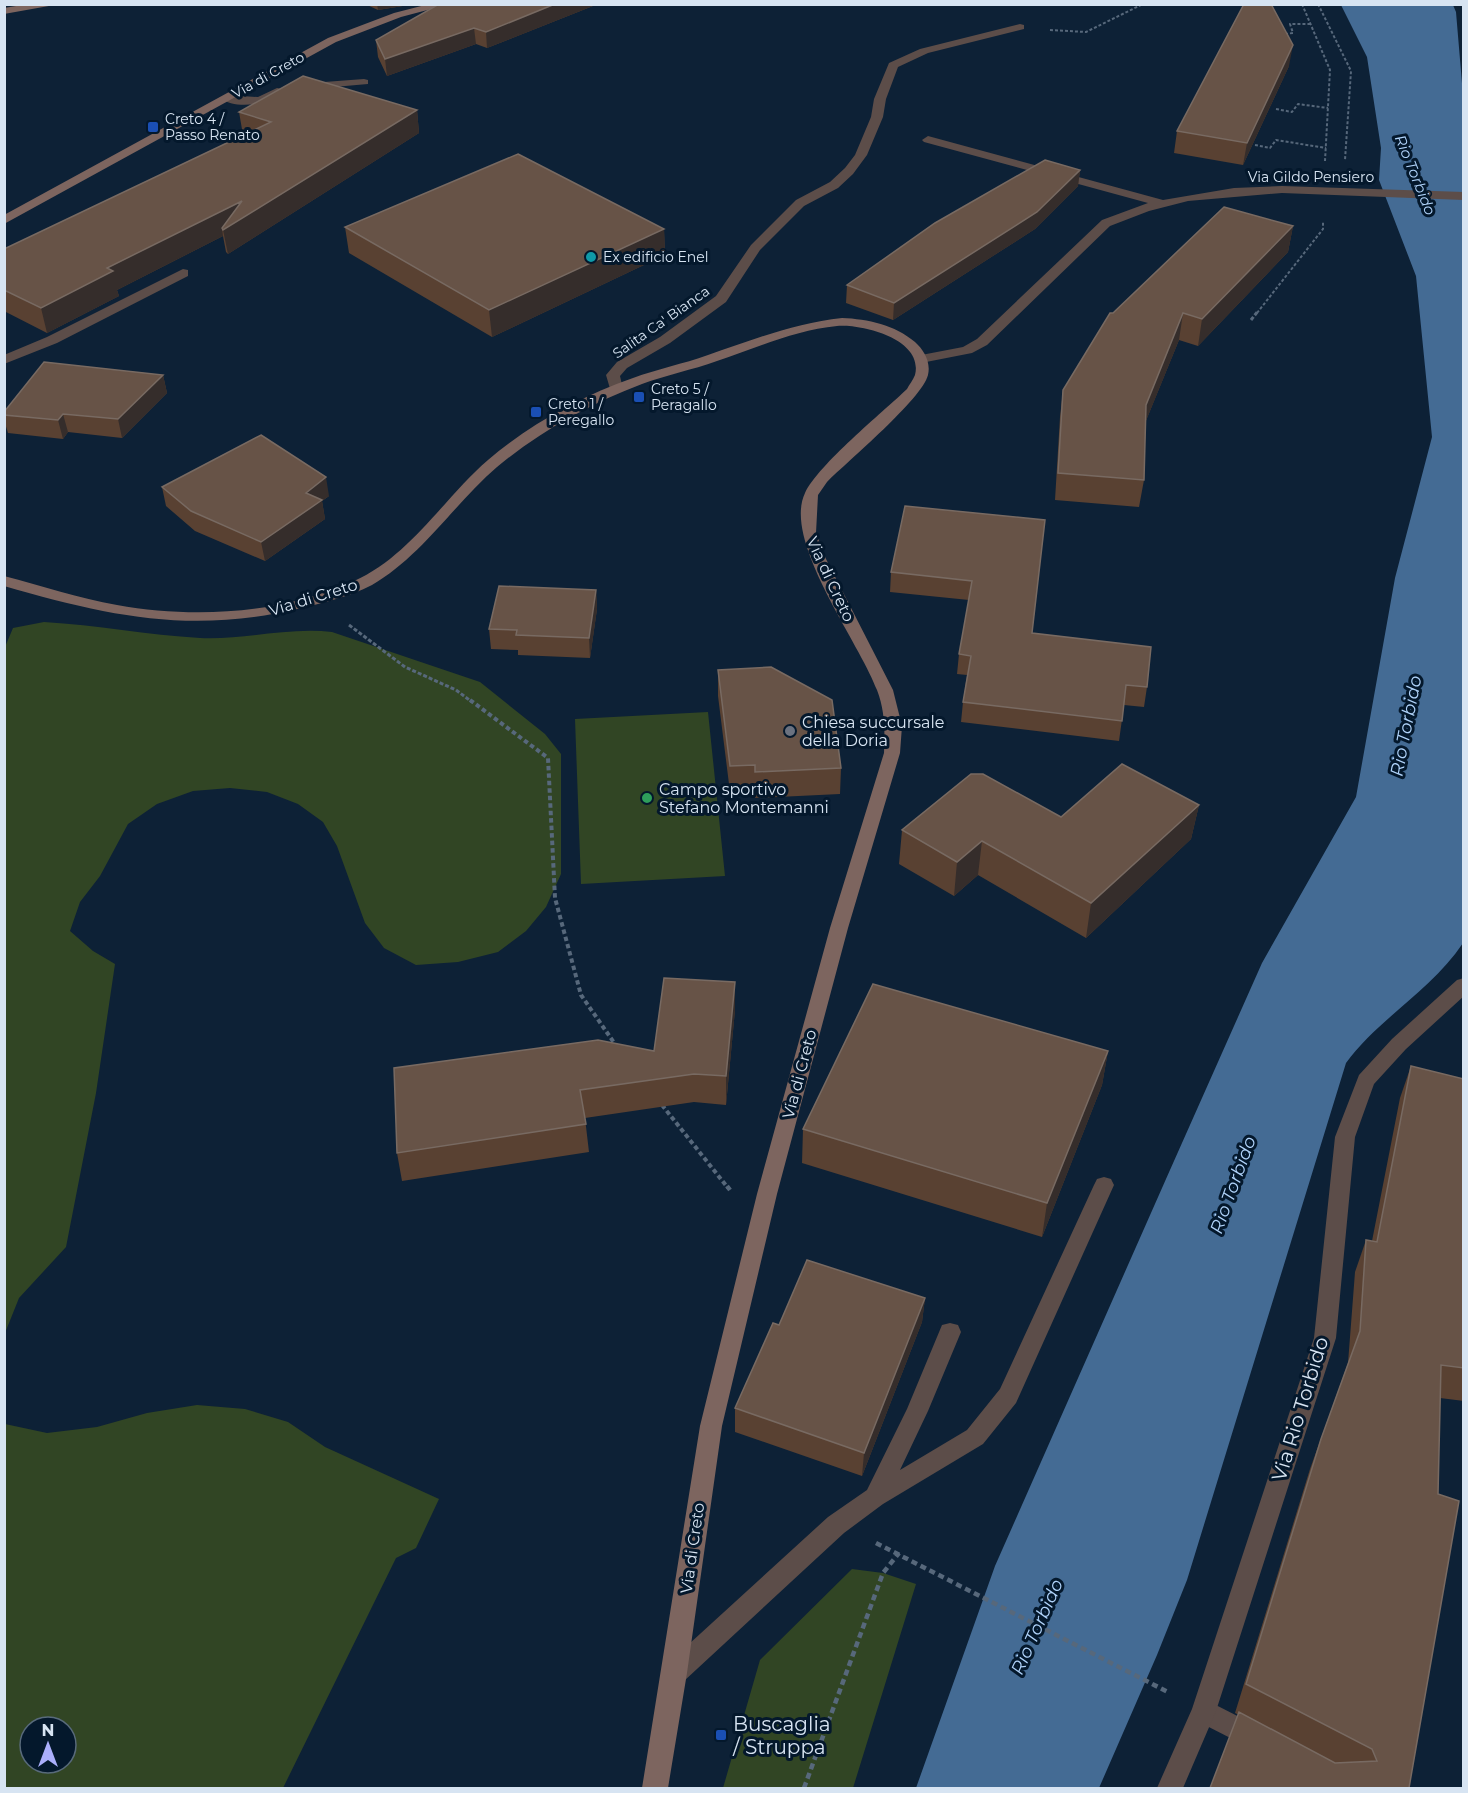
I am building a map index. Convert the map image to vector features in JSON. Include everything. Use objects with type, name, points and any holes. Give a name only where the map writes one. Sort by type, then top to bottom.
[{"type":"main road","points":[[4,11],[55,4]]},
{"type":"main road","name":"Via di Creto","points":[[4,220],[332,40],[398,15],[446,4]]},
{"type":"main road","name":"Via di Creto","points":[[4,581],[137,615],[173,619],[238,617],[315,599],[365,582],[384,569],[482,472],[520,443],[568,413],[616,389],[788,334],[843,322],[863,324],[895,333],[915,349],[921,360],[924,370],[921,380],[913,391],[821,479],[812,495],[808,533],[818,559],[885,690],[894,726],[893,735],[889,764],[839,928],[759,1226],[711,1426],[675,1673],[655,1788]]},
{"type":"street","name":"Salita Ca' Bianca","points":[[616,389],[613,375],[622,365],[665,340],[721,298],[755,248],[800,203],[834,185],[849,171],[861,155],[877,117],[880,99],[893,65],[924,51],[1020,27]]},
{"type":"street","points":[[226,98],[260,101],[296,87],[340,86],[364,82]]},
{"type":"street","name":"Via Gildo Pensiero","points":[[928,140],[1160,203]]},
{"type":"street","name":"Via Gildo Pensiero","points":[[921,360],[967,350],[982,342],[1106,223],[1160,203],[1232,193],[1323,190],[1464,196]]},
{"type":"street","points":[[4,360],[52,340],[183,273]]},
{"type":"street","name":"Via Rio Torbido","points":[[1170,1788],[1203,1711],[1325,1338],[1345,1137],[1366,1080],[1399,1044],[1464,985]]},
{"type":"street","points":[[675,1673],[836,1525],[875,1497],[975,1437],[1008,1396],[1104,1185]]},
{"type":"street","points":[[875,1497],[918,1411],[950,1332]]},
{"type":"street","points":[[1203,1711],[1275,1749]]},
{"type":"path","points":[[1020,27],[1086,32],[1143,4]]},
{"type":"path","points":[[1251,320],[1323,229],[1330,70],[1302,4]]},
{"type":"path","points":[[1318,4],[1351,71],[1343,190]]},
{"type":"path","points":[[1280,34],[1293,33],[1290,24],[1310,24]]},
{"type":"path","points":[[1276,109],[1292,112],[1298,104],[1328,108]]},
{"type":"path","points":[[1255,146],[1270,148],[1276,140],[1326,148]]},
{"type":"path","points":[[315,599],[405,667],[456,690],[548,758],[555,898],[581,995],[618,1048]]},
{"type":"path","points":[[659,1102],[759,1226]]},
{"type":"path","points":[[836,1525],[951,1579],[1203,1711]]},
{"type":"path","points":[[804,1788],[883,1573],[899,1554]]},
{"type":"green space","points":[[44,622],[200,638],[299,631],[332,632],[480,682],[545,734],[561,754],[561,874],[546,907],[526,931],[498,952],[458,962],[416,965],[384,948],[365,923],[337,846],[323,822],[298,804],[267,792],[230,788],[193,791],[157,804],[128,824],[100,876],[80,902],[70,931],[93,951],[115,964],[96,1093],[66,1247],[19,1298],[5,1333],[5,647],[13,628]]},
{"type":"green space","name":"Campo sportivo Stefano Montemanni","points":[[708,712],[725,876],[581,884],[575,719]]},
{"type":"green space","points":[[197,1405],[245,1409],[288,1422],[325,1447],[439,1499],[416,1548],[396,1558],[283,1788],[5,1788],[5,1424],[47,1433],[97,1427],[147,1413]]},
{"type":"green space","points":[[852,1569],[883,1573],[916,1584],[853,1788],[723,1788],[760,1660]]},
{"type":"water","name":"Rio Torbido","points":[[1341,5],[1453,5],[1456,12],[1464,107],[1463,943],[1436,975],[1374,1032],[1346,1063],[1187,1580],[1099,1788],[916,1788],[995,1566],[1166,1179],[1262,963],[1356,797],[1395,578],[1432,437],[1416,276],[1379,180],[1381,148],[1367,57]]},
{"type":"building","points":[[439,4],[555,4],[486,32],[474,28],[385,59],[376,40]]},
{"type":"building","points":[[1244,4],[1271,4],[1293,45],[1247,143],[1177,131]]},
{"type":"building","points":[[303,76],[417,110],[223,230],[222,228],[242,201],[107,268],[113,271],[41,308],[4,290],[4,249],[271,122],[239,112]]},
{"type":"building","points":[[518,154],[664,229],[489,310],[345,227]]},
{"type":"building","points":[[1045,160],[1080,170],[1037,212],[894,303],[847,285],[935,223]]},
{"type":"building","points":[[1224,207],[1293,226],[1202,319],[1183,313],[1146,405],[1144,480],[1058,473],[1063,390],[1110,313],[1113,313]]},
{"type":"building","points":[[44,362],[163,375],[118,419],[63,414],[58,420],[4,415],[4,412]]},
{"type":"building","points":[[261,435],[326,477],[306,493],[322,500],[261,542],[191,511],[162,487]]},
{"type":"building","points":[[905,506],[1045,520],[1032,633],[1151,647],[1147,687],[1126,685],[1122,721],[963,702],[971,656],[959,654],[972,581],[891,572]]},
{"type":"building","points":[[499,586],[596,590],[589,638],[516,635],[517,630],[489,629]]},
{"type":"building","name":"Chiesa succursale della Doria","points":[[771,667],[832,700],[841,768],[755,772],[755,765],[730,766],[718,670]]},
{"type":"building","points":[[1122,764],[1199,805],[1091,903],[982,841],[957,862],[902,830],[971,774],[983,774],[1061,817]]},
{"type":"building","points":[[664,978],[735,982],[726,1076],[694,1074],[580,1090],[586,1124],[397,1153],[394,1068],[598,1040],[654,1051]]},
{"type":"building","points":[[873,984],[1108,1051],[1047,1203],[803,1129]]},
{"type":"building","points":[[1411,1066],[1464,1079],[1464,1368],[1441,1365],[1438,1494],[1459,1501],[1409,1788],[1210,1788],[1239,1712],[1335,1763],[1377,1761],[1372,1749],[1246,1684],[1321,1439],[1360,1331],[1366,1240],[1377,1242]]},
{"type":"building","points":[[807,1260],[925,1298],[864,1453],[735,1408],[773,1323],[779,1325]]},
{"type":"place","name":"Creto 4 / Passo Renato","points":[[153,127]]},
{"type":"place","name":"Ex edificio Enel","points":[[591,257]]},
{"type":"place","name":"Creto 5 / Peragallo","points":[[639,397]]},
{"type":"place","name":"Creto 1 / Peregallo","points":[[536,412]]},
{"type":"place","name":"Chiesa succursale della Doria","points":[[790,731]]},
{"type":"place","name":"Campo sportivo Stefano Montemanni","points":[[647,798]]},
{"type":"place","name":"Buscaglia / Struppa","points":[[721,1735]]}]
